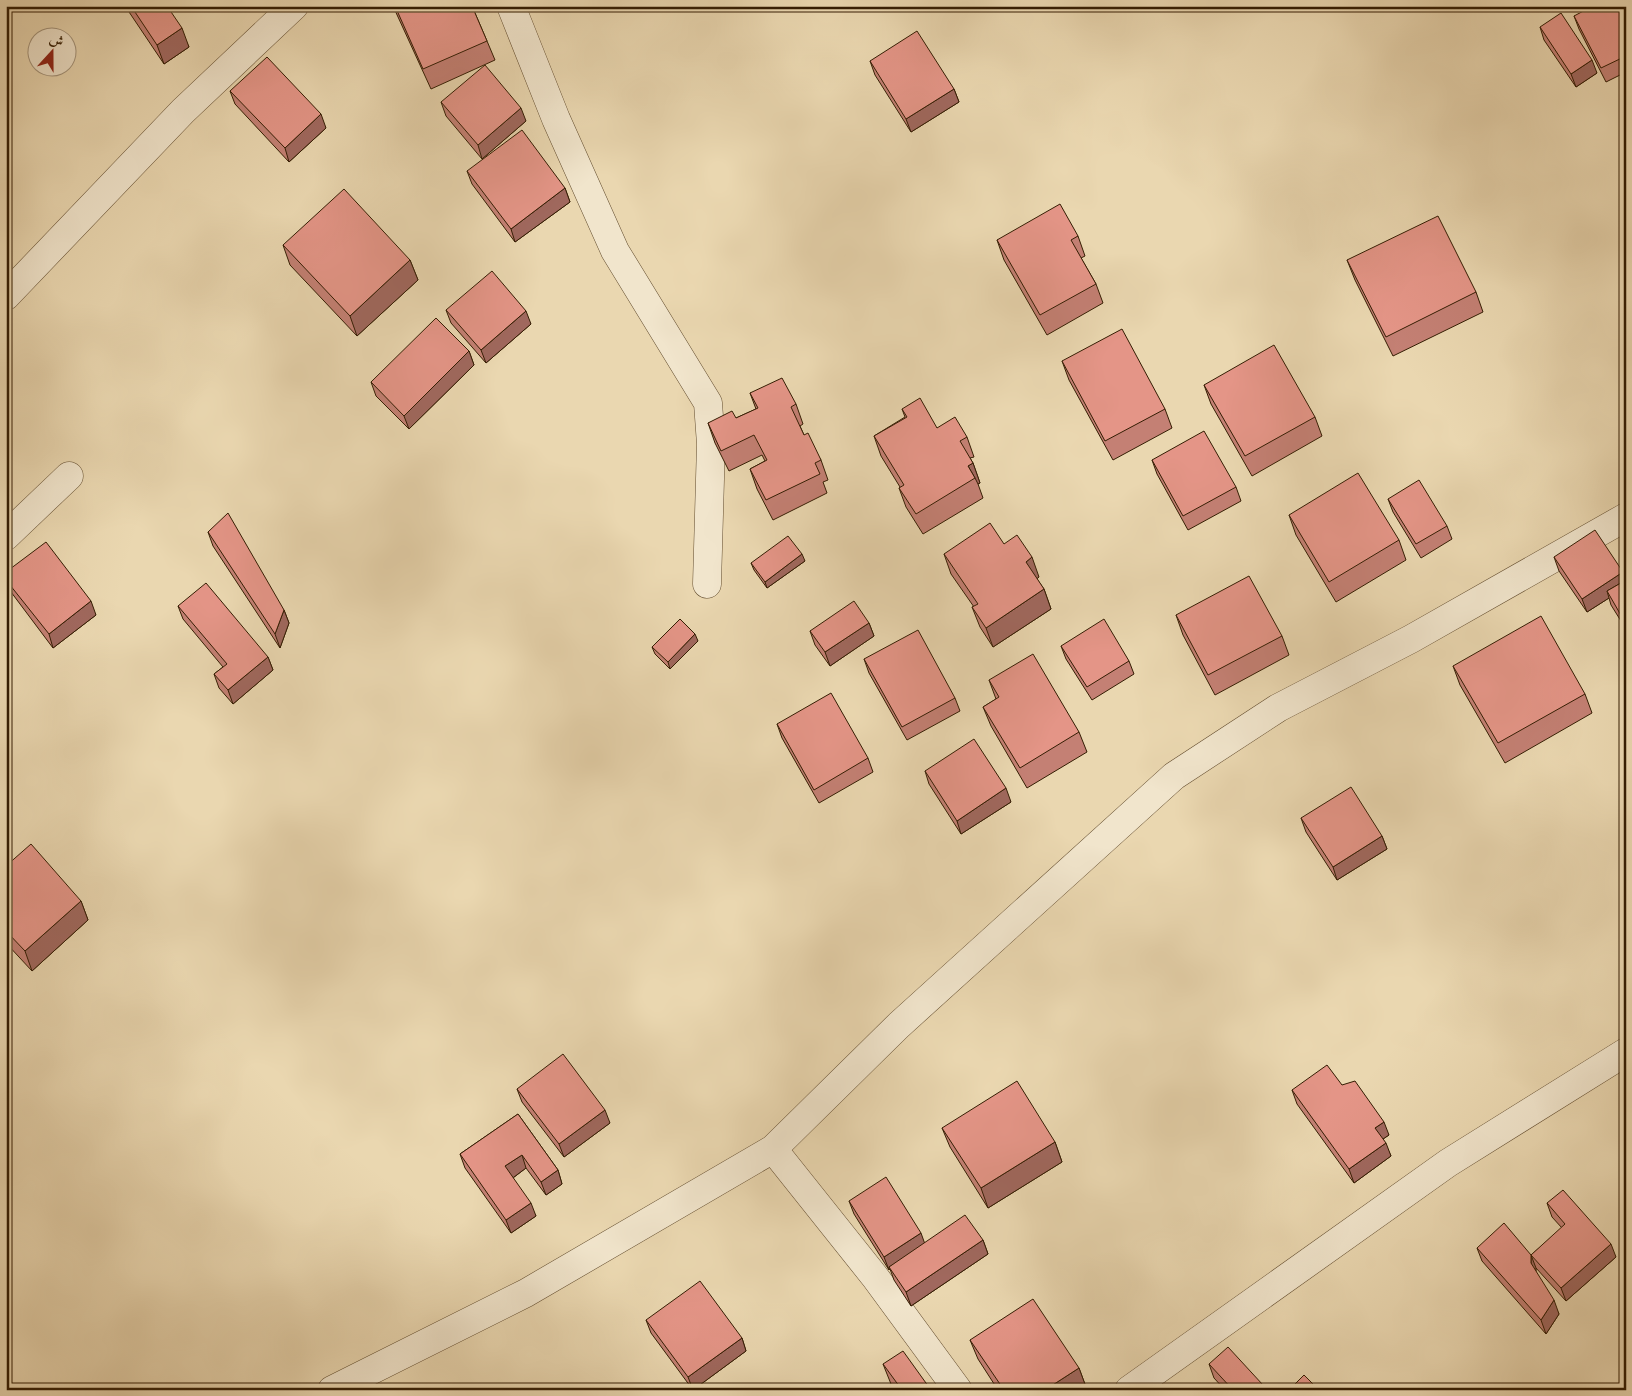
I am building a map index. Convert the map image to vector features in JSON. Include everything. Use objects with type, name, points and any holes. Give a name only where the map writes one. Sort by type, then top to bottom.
[{"type":"street","points":[[6,296],[183,111],[294,6]]},
{"type":"street","points":[[511,6],[556,119],[615,251],[708,403],[712,444],[707,584]]},
{"type":"street","points":[[6,536],[69,476]]},
{"type":"street","points":[[332,1390],[526,1293],[773,1149],[899,1025],[1174,776],[1278,708],[1411,639],[1626,517]]},
{"type":"street","points":[[1129,1390],[1448,1163],[1626,1052]]},
{"type":"street","points":[[773,1149],[875,1277],[958,1390]]},
{"type":"building","points":[[131,6],[167,6],[182,28],[157,45]]},
{"type":"building","points":[[395,6],[472,6],[487,41],[423,69]]},
{"type":"building","points":[[1593,6],[1619,6],[1626,20],[1626,56],[1601,68],[1574,16]]},
{"type":"building","points":[[1561,13],[1592,60],[1571,74],[1540,27]]},
{"type":"building","points":[[917,31],[954,89],[906,119],[870,61]]},
{"type":"building","points":[[267,57],[321,114],[285,148],[230,91]]},
{"type":"building","points":[[485,65],[521,108],[478,145],[441,102]]},
{"type":"building","points":[[522,130],[565,188],[511,229],[467,171]]},
{"type":"building","points":[[344,189],[410,260],[350,316],[283,245]]},
{"type":"building","points":[[1060,204],[1078,236],[1071,240],[1096,284],[1040,315],[997,240]]},
{"type":"building","points":[[1438,216],[1476,292],[1386,337],[1347,260]]},
{"type":"building","points":[[492,271],[526,311],[481,350],[446,310]]},
{"type":"building","points":[[436,318],[469,351],[404,416],[371,382]]},
{"type":"building","points":[[1122,329],[1165,409],[1105,441],[1062,361]]},
{"type":"building","points":[[1274,345],[1315,417],[1245,456],[1204,385]]},
{"type":"building","points":[[782,378],[796,404],[791,407],[804,435],[808,433],[821,460],[815,463],[820,474],[766,500],[750,469],[767,460],[754,435],[721,451],[708,423],[732,411],[736,418],[758,408],[750,393]]},
{"type":"building","points":[[920,398],[937,428],[955,417],[967,437],[960,441],[973,463],[968,466],[975,478],[916,514],[899,488],[904,485],[874,436],[907,417],[902,409]]},
{"type":"building","points":[[1204,431],[1236,487],[1183,516],[1152,460]]},
{"type":"building","points":[[1358,473],[1399,540],[1329,582],[1289,515]]},
{"type":"building","points":[[1419,480],[1447,526],[1416,544],[1388,499]]},
{"type":"building","points":[[228,513],[284,610],[275,634],[208,532]]},
{"type":"building","points":[[990,523],[1004,544],[1017,535],[1032,557],[1026,562],[1044,589],[986,628],[972,607],[978,604],[944,554]]},
{"type":"building","points":[[1595,530],[1623,572],[1582,599],[1554,557]]},
{"type":"building","points":[[788,536],[802,554],[765,582],[751,563]]},
{"type":"building","points":[[46,542],[91,601],[49,634],[6,580],[6,572]]},
{"type":"building","points":[[1249,576],[1282,636],[1208,675],[1176,615]]},
{"type":"building","points":[[1626,580],[1626,624],[1607,591]]},
{"type":"building","points":[[206,583],[268,657],[228,690],[214,674],[227,664],[178,606]]},
{"type":"building","points":[[854,601],[869,623],[825,652],[810,631]]},
{"type":"building","points":[[1541,616],[1585,694],[1498,743],[1453,666]]},
{"type":"building","points":[[680,619],[695,634],[668,662],[652,647]]},
{"type":"building","points":[[1104,619],[1129,661],[1087,687],[1061,646]]},
{"type":"building","points":[[918,630],[955,698],[902,727],[864,659]]},
{"type":"building","points":[[1033,654],[1079,732],[1020,768],[983,707],[999,697],[989,680]]},
{"type":"building","points":[[831,693],[868,758],[814,790],[777,724]]},
{"type":"building","points":[[974,739],[1006,788],[957,821],[925,771]]},
{"type":"building","points":[[1351,787],[1382,836],[1333,867],[1301,818]]},
{"type":"building","points":[[31,844],[81,901],[25,951],[6,931],[6,866]]},
{"type":"building","points":[[563,1054],[605,1110],[559,1144],[517,1089]]},
{"type":"building","points":[[1327,1065],[1342,1085],[1355,1081],[1384,1122],[1375,1128],[1386,1143],[1349,1169],[1292,1090]]},
{"type":"building","points":[[1017,1081],[1055,1142],[981,1188],[942,1128]]},
{"type":"building","points":[[518,1114],[558,1170],[541,1182],[522,1155],[505,1166],[531,1203],[506,1220],[460,1154]]},
{"type":"building","points":[[886,1177],[921,1233],[884,1257],[849,1201]]},
{"type":"building","points":[[1563,1190],[1611,1244],[1561,1288],[1531,1255],[1565,1224],[1547,1203]]},
{"type":"building","points":[[965,1215],[983,1240],[906,1292],[889,1267]]},
{"type":"building","points":[[1504,1223],[1531,1255],[1531,1263],[1554,1300],[1541,1320],[1477,1248]]},
{"type":"building","points":[[700,1281],[742,1338],[688,1377],[646,1320]]},
{"type":"building","points":[[1033,1299],[1079,1368],[1045,1390],[1004,1390],[970,1340]]},
{"type":"building","points":[[1228,1347],[1263,1385],[1258,1390],[1233,1390],[1209,1364]]},
{"type":"building","points":[[903,1351],[931,1390],[902,1390],[883,1364]]},
{"type":"building","points":[[1304,1375],[1319,1390],[1289,1390]]}]
